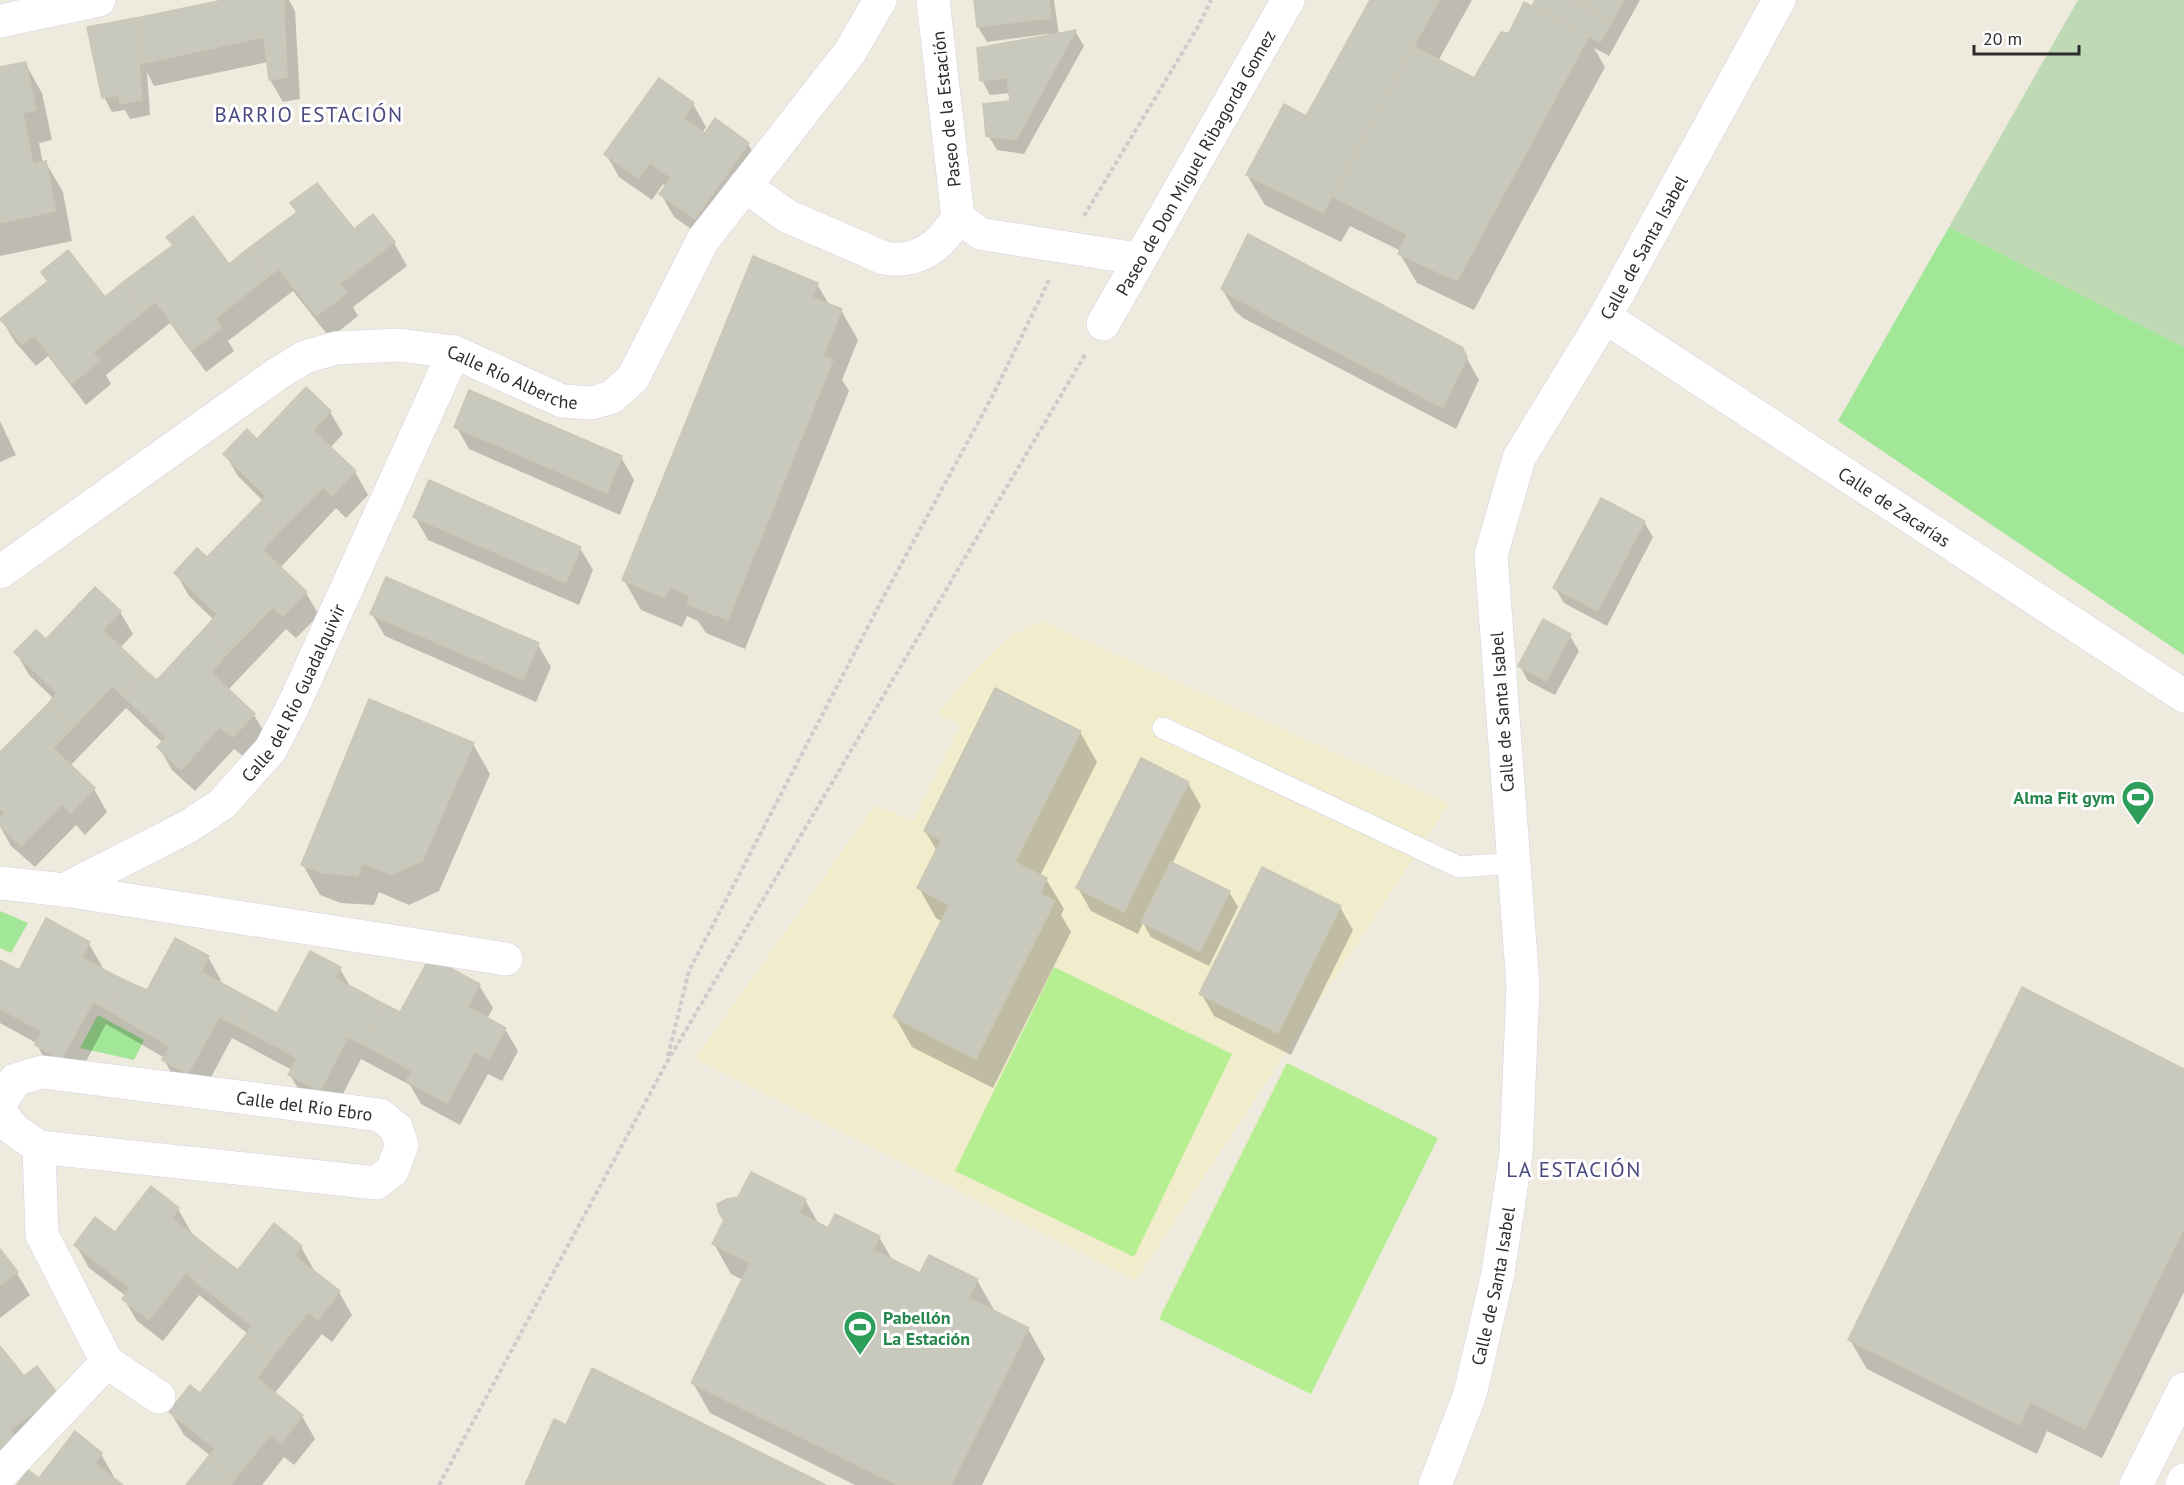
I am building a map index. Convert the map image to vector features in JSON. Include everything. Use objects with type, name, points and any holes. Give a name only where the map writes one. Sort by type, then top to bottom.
[{"type":"street","points":[[0,21],[99,0]]},
{"type":"street","name":"Calle Río Alberche","points":[[0,572],[304,357],[336,348],[399,345],[454,352],[562,401],[592,403],[612,397],[633,378],[703,240],[850,52],[880,0]]},
{"type":"street","name":"Paseo de la Estación","points":[[933,0],[958,218]]},
{"type":"street","name":"Paseo de Don Miguel Ribagorda Gomez","points":[[1103,324],[1288,0]]},
{"type":"street","name":"Calle de Santa Isabel","points":[[1435,1485],[1470,1394],[1498,1273],[1516,1154],[1522,986],[1491,555],[1519,458],[1605,317],[1779,0]]},
{"type":"street","points":[[745,186],[787,216],[884,258],[900,261],[929,250],[947,235],[958,218],[981,234],[1140,259]]},
{"type":"street","name":"Calle de Zacarías","points":[[1605,317],[2184,696]]},
{"type":"street","name":"Calle del Río Guadalquivir","points":[[64,890],[189,825],[222,804],[271,749],[295,702],[454,352]]},
{"type":"street","points":[[0,883],[64,890],[506,959]]},
{"type":"street","name":"Calle del Río Ebro","points":[[0,1104],[15,1080],[42,1072],[380,1115],[396,1128],[402,1145],[392,1171],[376,1183],[39,1147],[13,1129],[0,1111]]},
{"type":"street","points":[[39,1147],[42,1235],[107,1362],[159,1397]]},
{"type":"street","points":[[0,1475],[107,1362]]},
{"type":"street","points":[[2136,1485],[2184,1389]]},
{"type":"street","points":[[2182,1485],[2184,1480]]},
{"type":"lane","points":[[1162,728],[1458,867],[1513,863]]},
{"type":"path","points":[[667,1062],[689,970],[872,619],[993,394],[1066,246],[1199,25],[1211,0]]},
{"type":"path","points":[[439,1485],[667,1062],[1103,324]]},
{"type":"shaded area","points":[[1042,621],[1449,804],[1136,1280],[695,1059],[875,805],[913,821],[960,725],[937,714],[973,672],[1009,637]]},
{"type":"green space","points":[[2078,0],[2184,0],[2184,347],[1949,227]]},
{"type":"green space","points":[[1949,227],[2184,347],[2184,655],[1838,421]]},
{"type":"green space","points":[[0,911],[28,923],[11,953],[0,948]]},
{"type":"green space","points":[[1054,967],[1232,1054],[1134,1257],[955,1171]]},
{"type":"green space","points":[[98,1015],[144,1040],[134,1060],[80,1048]]},
{"type":"green space","points":[[1287,1063],[1438,1138],[1311,1394],[1159,1319]]},
{"type":"building","points":[[223,0],[284,0],[287,77],[269,80],[264,37],[140,64],[136,18]]},
{"type":"building","points":[[974,0],[1049,0],[1051,18],[977,27]]},
{"type":"building","points":[[1370,0],[1439,0],[1323,213],[1246,175],[1284,104],[1306,116]]},
{"type":"building","points":[[1535,0],[1572,0],[1612,22],[1600,42],[1532,6]]},
{"type":"building","points":[[1573,0],[1624,0],[1612,22]]},
{"type":"building","points":[[1524,2],[1589,36],[1457,281],[1398,254],[1407,234],[1333,197],[1413,46],[1474,78],[1501,32],[1509,33]]},
{"type":"building","points":[[136,18],[142,100],[120,104],[119,95],[102,98],[87,27]]},
{"type":"building","points":[[1076,30],[1016,140],[986,136],[983,104],[1010,101],[1007,78],[980,81],[977,48]]},
{"type":"building","points":[[26,62],[36,110],[23,113],[33,164],[46,161],[56,211],[0,223],[0,67]]},
{"type":"building","points":[[659,78],[694,103],[683,118],[705,133],[715,118],[749,143],[695,219],[659,194],[671,178],[650,163],[638,178],[604,154]]},
{"type":"building","points":[[317,183],[354,229],[373,214],[395,242],[340,284],[347,293],[316,316],[279,269],[269,276],[249,248],[297,212],[290,203]]},
{"type":"building","points":[[193,216],[229,264],[249,248],[269,276],[215,319],[222,328],[192,350],[156,302],[144,311],[122,283],[173,245],[166,237]]},
{"type":"building","points":[[1248,234],[1462,347],[1467,357],[1443,408],[1221,289]]},
{"type":"building","points":[[68,250],[105,297],[122,283],[144,311],[93,353],[100,360],[72,384],[34,335],[22,344],[0,319],[48,281],[41,272]]},
{"type":"building","points":[[753,256],[818,283],[812,297],[842,309],[823,356],[833,360],[728,620],[687,604],[690,596],[670,587],[665,598],[622,580]]},
{"type":"building","points":[[306,387],[331,411],[313,430],[356,471],[332,496],[323,487],[280,531],[256,507],[266,496],[223,454],[247,429],[257,439]]},
{"type":"building","points":[[469,390],[622,456],[607,493],[454,427]]},
{"type":"building","points":[[429,480],[581,547],[566,583],[413,517]]},
{"type":"building","points":[[1601,498],[1645,521],[1598,611],[1553,588]]},
{"type":"building","points":[[256,507],[280,531],[263,550],[307,592],[283,616],[273,607],[230,651],[206,627],[217,614],[174,573],[197,548],[207,557]]},
{"type":"building","points":[[386,577],[539,643],[523,680],[370,614]]},
{"type":"building","points":[[95,587],[121,611],[103,630],[146,671],[124,697],[112,686],[72,729],[47,705],[57,693],[14,652],[36,630],[46,639]]},
{"type":"building","points":[[1543,619],[1571,634],[1546,681],[1518,666]]},
{"type":"building","points":[[206,627],[230,651],[211,672],[255,714],[233,737],[220,727],[181,770],[157,747],[166,737],[124,697],[146,671],[157,680]]},
{"type":"building","points":[[995,688],[1081,731],[1015,862],[1047,878],[1040,894],[1055,901],[976,1059],[893,1017],[949,905],[917,888],[941,840],[924,831]]},
{"type":"building","points":[[369,699],[474,743],[422,861],[391,875],[362,863],[358,876],[322,873],[301,865]]},
{"type":"building","points":[[47,705],[72,729],[53,748],[95,788],[71,813],[62,804],[21,846],[0,826],[0,819],[5,813],[0,808],[0,752]]},
{"type":"building","points":[[1141,758],[1189,782],[1124,912],[1076,888]]},
{"type":"building","points":[[1171,862],[1230,891],[1200,952],[1141,922]]},
{"type":"building","points":[[1262,867],[1341,906],[1278,1033],[1199,994]]},
{"type":"building","points":[[46,918],[90,942],[82,958],[124,980],[108,1010],[93,1002],[61,1060],[35,1045],[42,1031],[0,1009],[0,960],[19,970]]},
{"type":"building","points":[[175,938],[209,956],[201,972],[253,1000],[239,1027],[219,1017],[188,1074],[162,1060],[170,1047],[108,1010],[124,980],[147,990]]},
{"type":"building","points":[[310,951],[341,967],[335,978],[384,1004],[364,1045],[348,1037],[320,1091],[288,1075],[297,1058],[239,1027],[253,1000],[277,1013]]},
{"type":"building","points":[[430,957],[480,984],[468,1007],[506,1028],[489,1059],[475,1052],[447,1103],[406,1081],[412,1071],[364,1045],[384,1004],[400,1012]]},
{"type":"building","points":[[2022,987],[2184,1069],[2184,1228],[2085,1429],[2030,1402],[2020,1425],[1848,1340]]},
{"type":"building","name":"Pabellón La Estación","points":[[751,1172],[806,1199],[799,1213],[828,1228],[835,1214],[880,1236],[873,1250],[920,1273],[929,1255],[978,1279],[969,1298],[1029,1328],[951,1485],[897,1485],[691,1383],[750,1263],[712,1244],[724,1220],[717,1204],[738,1197]]},
{"type":"building","points":[[151,1186],[179,1208],[172,1218],[218,1255],[196,1282],[186,1273],[149,1320],[122,1299],[130,1288],[74,1245],[95,1217],[115,1232]]},
{"type":"building","points":[[274,1223],[302,1246],[295,1256],[340,1291],[318,1320],[308,1312],[272,1358],[245,1336],[252,1326],[196,1282],[218,1255],[238,1270]]},
{"type":"building","points":[[0,1249],[18,1272],[0,1285]]},
{"type":"building","points":[[245,1336],[272,1358],[257,1378],[303,1415],[281,1443],[270,1435],[234,1480],[207,1458],[215,1449],[169,1412],[190,1385],[200,1393]]},
{"type":"building","points":[[0,1346],[24,1376],[37,1366],[58,1394],[10,1430],[18,1439],[0,1453]]},
{"type":"building","points":[[592,1368],[826,1485],[525,1485],[554,1419],[566,1425]]},
{"type":"building","points":[[75,1431],[102,1453],[95,1463],[123,1485],[17,1485],[28,1470],[39,1478]]},
{"type":"building","points":[[207,1458],[234,1480],[231,1485],[186,1485]]},
{"type":"place","name":"Alma Fit gym","points":[[2138,826]]},
{"type":"place","name":"Pabellón La Estación","points":[[860,1356]]},
{"type":"district","name":"BARRIO ESTACIÓN","points":[[309,114]]},
{"type":"district","name":"LA ESTACIÓN","points":[[1574,1169]]}]
